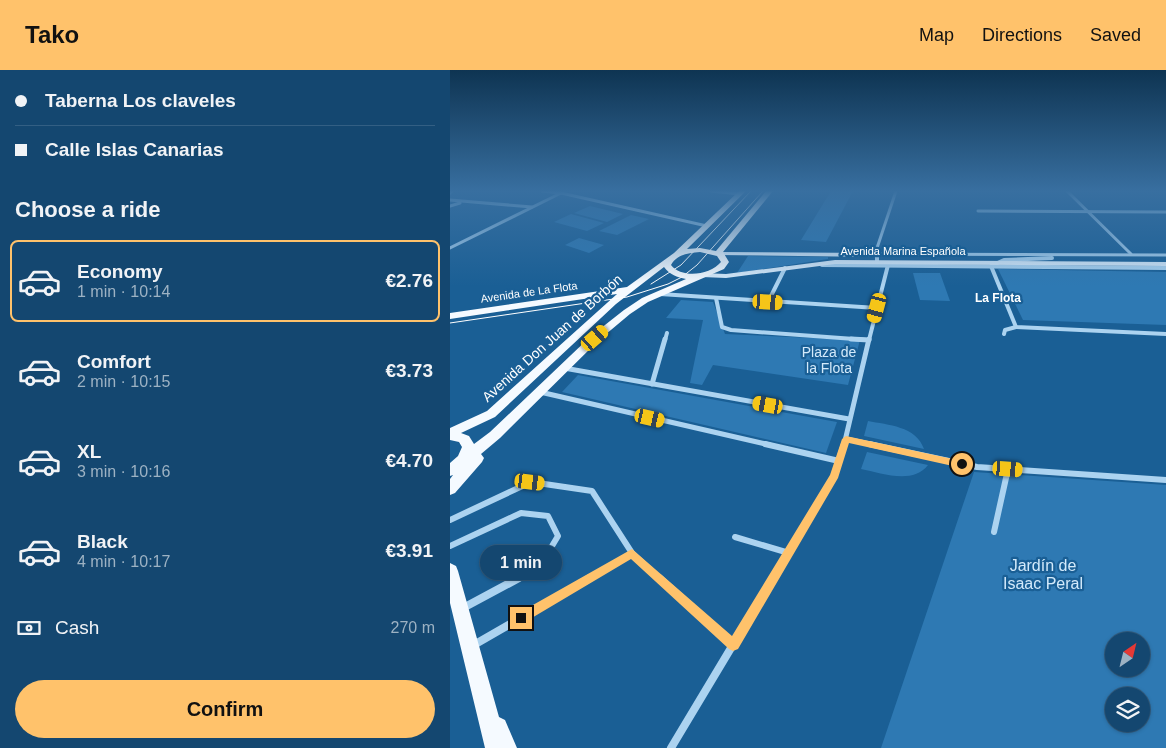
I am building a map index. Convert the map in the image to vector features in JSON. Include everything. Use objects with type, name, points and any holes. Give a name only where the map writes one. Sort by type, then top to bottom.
[{"type":"main road","name":"Avenida Don Juan de Borbón","points":[[450,434],[495,412],[613,302],[672,258],[711,223]]},
{"type":"main road","points":[[719,254],[744,223]]},
{"type":"main road","points":[[695,250],[719,254],[725,259],[723,266],[713,273],[683,276],[672,272],[667,265],[672,258],[695,250]]},
{"type":"main road","name":"Avenida Marina Española","points":[[719,254],[861,254],[994,265],[1166,264]]},
{"type":"main road","name":"Avenida Marina Española","points":[[702,275],[721,277],[877,256],[1166,257]]},
{"type":"main road","points":[[455,467],[510,420],[622,315],[657,294],[702,275]]},
{"type":"main road","name":"Avenida de La Flota","points":[[450,316],[612,293],[640,283]]},
{"type":"main road","points":[[450,489],[510,420]]},
{"type":"main road","points":[[450,434],[460,437],[468,444],[466,455],[455,467]]},
{"type":"main road","points":[[450,571],[477,668],[496,748]]},
{"type":"main road","points":[[477,668],[506,748]]},
{"type":"street","points":[[450,248],[501,223]]},
{"type":"street","points":[[693,223],[707,226]]},
{"type":"street","points":[[877,256],[887,223]]},
{"type":"street","points":[[1099,223],[1131,255]]},
{"type":"street","points":[[450,243],[458,244]]},
{"type":"street","name":"Avenida Marina Española","points":[[877,256],[1131,255],[1166,257]]},
{"type":"street","name":"Avenida Marina Española","points":[[994,265],[1007,260],[1052,258]]},
{"type":"street","name":"Avenida Marina Española","points":[[809,265],[994,265],[1166,268]]},
{"type":"street","points":[[994,265],[1016,327]]},
{"type":"street","points":[[671,748],[834,476],[846,439],[849,419],[888,266]]},
{"type":"street","points":[[768,302],[785,268]]},
{"type":"street","points":[[657,294],[877,308]]},
{"type":"street","points":[[716,298],[722,327],[731,330],[869,340]]},
{"type":"street","points":[[1004,334],[1004,330],[1016,327],[1166,334]]},
{"type":"street","points":[[652,384],[667,333]]},
{"type":"street","points":[[564,368],[849,419]]},
{"type":"street","points":[[540,392],[839,461]]},
{"type":"street","points":[[846,439],[977,467],[1166,480]]},
{"type":"street","points":[[994,532],[1008,469]]},
{"type":"street","points":[[450,520],[530,482],[592,490],[632,553],[733,645]]},
{"type":"street","points":[[450,546],[521,512],[548,516],[558,536],[540,566],[461,609]]},
{"type":"street","points":[[735,537],[789,553]]},
{"type":"street","points":[[471,647],[632,553]]},
{"type":"green space","points":[[556,223],[604,223],[587,231]]},
{"type":"green space","points":[[616,223],[642,223],[617,235],[599,231]]},
{"type":"green space","points":[[812,223],[836,223],[826,242],[801,240]]},
{"type":"green space","points":[[579,238],[604,245],[589,253],[565,245]]},
{"type":"green space","points":[[748,256],[828,257],[828,259],[737,273]]},
{"type":"green space","points":[[998,269],[1166,272],[1166,325],[1023,320]]},
{"type":"green space","points":[[913,273],[940,273],[950,301],[920,300]]},
{"type":"green space","name":"Plaza de la Flota","points":[[681,300],[713,302],[725,334],[860,340],[848,385],[713,365],[702,385],[690,383],[703,320],[666,318]]},
{"type":"green space","points":[[578,375],[837,422],[826,453],[562,392]]},
{"type":"green space","points":[[868,421],[908,431],[915,435],[924,449],[864,436]]},
{"type":"green space","points":[[867,452],[928,465],[914,475],[896,476],[878,473],[861,469]]},
{"type":"green space","name":"Jardín de Isaac Peral","points":[[974,472],[1166,485],[1166,748],[881,748]]},
{"type":"tram line","points":[[651,284],[681,265],[721,223]]},
{"type":"tram line","points":[[450,323],[627,297],[668,284],[682,277],[697,265],[735,223]]},
{"type":"district","name":"La Flota","points":[[998,298]]},
{"type":"route","points":[[521,618],[632,553],[733,645],[834,476],[846,439],[962,464]]}]
